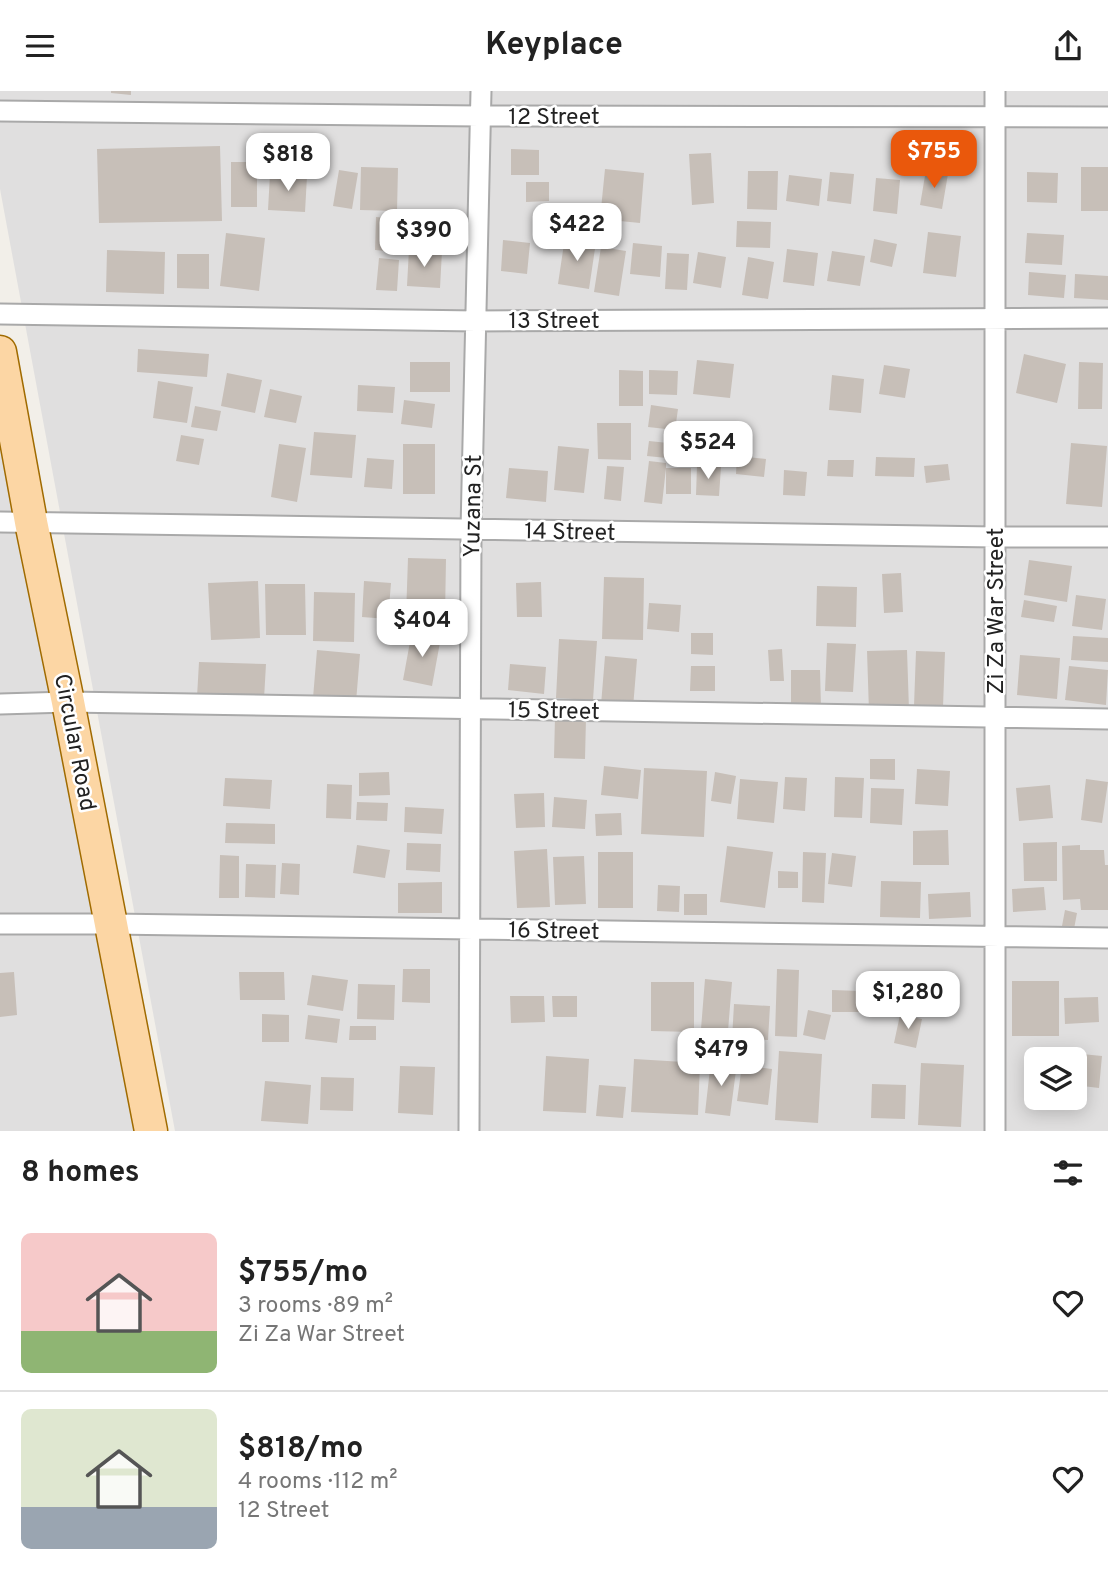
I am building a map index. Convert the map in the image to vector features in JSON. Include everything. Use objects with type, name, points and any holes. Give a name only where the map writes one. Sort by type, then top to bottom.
[{"type":"main road","name":"Circular Road","points":[[0,352],[151,1131]]},
{"type":"street","name":"Yuzana St","points":[[469,1131],[471,530],[481,91]]},
{"type":"street","name":"Zi Za War Street","points":[[995,91],[995,1131]]},
{"type":"street","name":"12 Street","points":[[0,111],[480,116],[1108,117]]},
{"type":"street","name":"13 Street","points":[[0,314],[476,321],[1108,318]]},
{"type":"street","name":"14 Street","points":[[0,522],[1108,537]]},
{"type":"street","name":"15 Street","points":[[0,704],[68,702],[1108,719]]},
{"type":"street","name":"16 Street","points":[[0,924],[1108,938]]},
{"type":"shaded area","points":[[0,91],[1108,91],[1108,1131],[175,1131],[0,189]]},
{"type":"shaded area","points":[[0,443],[140,1131],[0,1131]]},
{"type":"building","points":[[131,91],[131,95],[111,93]]},
{"type":"building","points":[[220,146],[222,221],[99,223],[97,149]]},
{"type":"building","points":[[511,149],[539,150],[539,175],[511,175]]},
{"type":"building","points":[[711,153],[714,203],[692,205],[689,154]]},
{"type":"building","points":[[231,162],[257,162],[257,207],[231,207]]},
{"type":"building","points":[[361,167],[398,168],[397,211],[360,210]]},
{"type":"building","points":[[1081,167],[1108,167],[1108,211],[1081,211]]},
{"type":"building","points":[[605,169],[644,173],[640,223],[600,219]]},
{"type":"building","points":[[339,170],[358,173],[352,209],[333,206]]},
{"type":"building","points":[[926,170],[948,174],[942,209],[920,205]]},
{"type":"building","points":[[748,171],[778,171],[777,210],[747,209]]},
{"type":"building","points":[[830,172],[854,174],[851,204],[827,201]]},
{"type":"building","points":[[1027,172],[1058,173],[1057,203],[1027,202]]},
{"type":"building","points":[[270,174],[307,176],[305,212],[268,210]]},
{"type":"building","points":[[789,175],[822,179],[819,206],[786,201]]},
{"type":"building","points":[[876,178],[900,180],[897,214],[873,211]]},
{"type":"building","points":[[526,182],[549,182],[549,201],[526,202]]},
{"type":"building","points":[[376,217],[401,219],[399,252],[375,250]]},
{"type":"building","points":[[737,221],[771,222],[770,248],[736,247]]},
{"type":"building","points":[[408,222],[430,224],[427,245],[406,243]]},
{"type":"building","points":[[928,232],[961,236],[956,277],[923,273]]},
{"type":"building","points":[[226,233],[265,238],[259,291],[220,286]]},
{"type":"building","points":[[1027,233],[1064,235],[1062,265],[1025,263]]},
{"type":"building","points":[[565,237],[596,242],[589,289],[558,284]]},
{"type":"building","points":[[874,239],[897,244],[892,267],[870,262]]},
{"type":"building","points":[[503,240],[530,243],[527,274],[501,271]]},
{"type":"building","points":[[633,243],[662,246],[660,277],[630,274]]},
{"type":"building","points":[[601,247],[626,251],[619,296],[594,292]]},
{"type":"building","points":[[409,249],[442,251],[440,288],[407,286]]},
{"type":"building","points":[[787,249],[818,253],[814,286],[783,282]]},
{"type":"building","points":[[107,250],[165,252],[164,294],[106,292]]},
{"type":"building","points":[[832,251],[865,256],[860,286],[827,281]]},
{"type":"building","points":[[698,252],[726,257],[721,288],[693,283]]},
{"type":"building","points":[[667,253],[689,254],[687,290],[665,289]]},
{"type":"building","points":[[177,254],[209,254],[209,289],[177,288]]},
{"type":"building","points":[[748,257],[774,262],[768,299],[742,295]]},
{"type":"building","points":[[379,258],[399,260],[397,291],[376,290]]},
{"type":"building","points":[[1029,272],[1066,275],[1064,298],[1028,295]]},
{"type":"building","points":[[1075,274],[1108,276],[1108,300],[1074,298]]},
{"type":"building","points":[[138,349],[209,354],[207,377],[137,372]]},
{"type":"building","points":[[1024,354],[1066,364],[1057,403],[1016,393]]},
{"type":"building","points":[[697,360],[734,364],[730,398],[693,394]]},
{"type":"building","points":[[410,362],[450,362],[450,392],[410,392]]},
{"type":"building","points":[[1079,362],[1103,363],[1102,409],[1078,409]]},
{"type":"building","points":[[884,365],[910,369],[905,398],[879,394]]},
{"type":"building","points":[[619,370],[643,371],[643,406],[619,406]]},
{"type":"building","points":[[649,370],[678,371],[677,395],[649,394]]},
{"type":"building","points":[[227,373],[262,380],[255,413],[221,406]]},
{"type":"building","points":[[832,375],[864,379],[861,413],[829,410]]},
{"type":"building","points":[[158,381],[193,387],[187,423],[153,418]]},
{"type":"building","points":[[358,385],[395,387],[393,413],[357,411]]},
{"type":"building","points":[[270,389],[302,396],[296,423],[264,417]]},
{"type":"building","points":[[404,400],[435,404],[432,428],[401,424]]},
{"type":"building","points":[[651,405],[678,409],[675,430],[648,427]]},
{"type":"building","points":[[195,406],[221,411],[217,431],[191,427]]},
{"type":"building","points":[[597,423],[631,423],[631,460],[598,459]]},
{"type":"building","points":[[714,423],[736,426],[730,463],[708,459]]},
{"type":"building","points":[[314,432],[356,435],[352,478],[310,475]]},
{"type":"building","points":[[181,435],[204,439],[199,465],[176,461]]},
{"type":"building","points":[[649,441],[668,443],[667,458],[647,456]]},
{"type":"building","points":[[1071,443],[1107,446],[1102,507],[1066,504]]},
{"type":"building","points":[[279,444],[306,448],[297,502],[271,497]]},
{"type":"building","points":[[403,444],[435,444],[435,494],[403,494]]},
{"type":"building","points":[[558,446],[589,449],[584,493],[554,490]]},
{"type":"building","points":[[737,456],[766,459],[764,477],[736,474]]},
{"type":"building","points":[[876,457],[915,458],[914,477],[875,476]]},
{"type":"building","points":[[367,458],[394,460],[392,489],[364,487]]},
{"type":"building","points":[[828,460],[854,460],[853,477],[827,476]]},
{"type":"building","points":[[649,461],[666,463],[662,504],[644,502]]},
{"type":"building","points":[[948,464],[950,480],[926,483],[924,466]]},
{"type":"building","points":[[607,466],[624,467],[621,501],[604,499]]},
{"type":"building","points":[[697,466],[721,467],[719,496],[696,495]]},
{"type":"building","points":[[509,468],[548,471],[546,502],[506,498]]},
{"type":"building","points":[[666,468],[691,468],[691,494],[666,494]]},
{"type":"building","points":[[784,470],[807,472],[805,496],[783,495]]},
{"type":"building","points":[[408,558],[446,559],[445,616],[406,616]]},
{"type":"building","points":[[1029,560],[1072,566],[1067,602],[1024,595]]},
{"type":"building","points":[[901,573],[903,612],[884,613],[882,574]]},
{"type":"building","points":[[604,577],[644,578],[643,640],[602,639]]},
{"type":"building","points":[[258,581],[260,638],[211,640],[208,583]]},
{"type":"building","points":[[364,581],[391,583],[388,619],[362,617]]},
{"type":"building","points":[[541,582],[542,617],[517,617],[516,583]]},
{"type":"building","points":[[265,584],[305,584],[306,635],[266,635]]},
{"type":"building","points":[[817,586],[857,587],[856,627],[816,626]]},
{"type":"building","points":[[314,592],[355,593],[354,642],[313,641]]},
{"type":"building","points":[[1076,595],[1106,599],[1102,630],[1072,626]]},
{"type":"building","points":[[1024,600],[1057,606],[1054,622],[1021,617]]},
{"type":"building","points":[[649,603],[681,605],[679,632],[647,629]]},
{"type":"building","points":[[412,631],[441,637],[432,686],[403,680]]},
{"type":"building","points":[[691,633],[713,633],[713,655],[691,654]]},
{"type":"building","points":[[1073,636],[1108,638],[1108,662],[1071,660]]},
{"type":"building","points":[[559,639],[597,641],[593,700],[556,698]]},
{"type":"building","points":[[827,643],[856,644],[853,692],[825,691]]},
{"type":"building","points":[[782,649],[784,681],[770,681],[768,650]]},
{"type":"building","points":[[317,650],[360,654],[356,702],[313,698]]},
{"type":"building","points":[[907,650],[909,710],[869,712],[867,651]]},
{"type":"building","points":[[916,651],[945,652],[943,707],[914,706]]},
{"type":"building","points":[[1020,655],[1060,658],[1057,699],[1017,695]]},
{"type":"building","points":[[605,656],[637,659],[633,708],[601,705]]},
{"type":"building","points":[[199,662],[266,664],[264,699],[197,697]]},
{"type":"building","points":[[510,664],[546,667],[544,694],[508,690]]},
{"type":"building","points":[[691,666],[715,666],[715,691],[690,691]]},
{"type":"building","points":[[1069,666],[1108,670],[1106,705],[1065,700]]},
{"type":"building","points":[[791,670],[820,670],[821,708],[791,708]]},
{"type":"building","points":[[555,717],[586,718],[585,759],[554,758]]},
{"type":"building","points":[[870,759],[895,759],[895,780],[870,779]]},
{"type":"building","points":[[604,766],[641,770],[638,799],[601,795]]},
{"type":"building","points":[[644,768],[707,771],[704,837],[641,834]]},
{"type":"building","points":[[917,769],[950,771],[948,806],[915,804]]},
{"type":"building","points":[[389,772],[390,795],[359,796],[359,773]]},
{"type":"building","points":[[715,772],[736,776],[731,804],[711,801]]},
{"type":"building","points":[[785,777],[807,778],[805,811],[783,809]]},
{"type":"building","points":[[835,777],[864,778],[862,818],[834,817]]},
{"type":"building","points":[[225,778],[272,780],[270,809],[223,806]]},
{"type":"building","points":[[740,779],[778,782],[774,823],[737,819]]},
{"type":"building","points":[[1086,779],[1108,782],[1102,823],[1081,820]]},
{"type":"building","points":[[327,784],[352,785],[351,819],[326,818]]},
{"type":"building","points":[[1050,785],[1053,818],[1019,821],[1016,788]]},
{"type":"building","points":[[871,788],[904,789],[902,825],[870,823]]},
{"type":"building","points":[[544,793],[545,827],[516,828],[514,794]]},
{"type":"building","points":[[554,797],[587,800],[585,829],[552,827]]},
{"type":"building","points":[[357,802],[388,803],[387,821],[356,820]]},
{"type":"building","points":[[405,807],[444,809],[442,834],[404,832]]},
{"type":"building","points":[[621,813],[622,835],[596,836],[595,814]]},
{"type":"building","points":[[226,823],[275,824],[275,844],[225,843]]},
{"type":"building","points":[[948,830],[949,865],[913,865],[913,831]]},
{"type":"building","points":[[1057,842],[1057,881],[1024,881],[1023,843]]},
{"type":"building","points":[[407,843],[441,844],[440,872],[406,870]]},
{"type":"building","points":[[357,845],[390,850],[385,878],[353,873]]},
{"type":"building","points":[[1080,845],[1080,850],[1104,850],[1105,865],[1108,865],[1108,910],[1081,910],[1080,899],[1063,900],[1062,846]]},
{"type":"building","points":[[727,846],[773,852],[765,908],[720,902]]},
{"type":"building","points":[[547,849],[550,907],[517,908],[514,851]]},
{"type":"building","points":[[598,852],[633,852],[633,908],[598,908]]},
{"type":"building","points":[[803,852],[826,853],[824,903],[802,902]]},
{"type":"building","points":[[832,853],[856,856],[852,887],[828,884]]},
{"type":"building","points":[[220,855],[239,856],[239,898],[219,898]]},
{"type":"building","points":[[584,856],[586,904],[555,905],[553,857]]},
{"type":"building","points":[[282,863],[300,864],[299,895],[280,894]]},
{"type":"building","points":[[246,864],[276,865],[275,898],[245,897]]},
{"type":"building","points":[[778,871],[798,872],[798,888],[778,888]]},
{"type":"building","points":[[881,881],[921,882],[920,918],[880,917]]},
{"type":"building","points":[[442,882],[442,913],[398,913],[398,883]]},
{"type":"building","points":[[658,885],[680,886],[679,912],[657,911]]},
{"type":"building","points":[[1044,887],[1046,910],[1013,912],[1012,889]]},
{"type":"building","points":[[970,892],[971,917],[929,919],[928,894]]},
{"type":"building","points":[[684,894],[707,894],[707,915],[684,915]]},
{"type":"building","points":[[1065,910],[1077,913],[1074,929],[1062,926]]},
{"type":"building","points":[[403,969],[430,969],[430,1003],[402,1002]]},
{"type":"building","points":[[777,969],[799,970],[797,1037],[775,1036]]},
{"type":"building","points":[[14,972],[17,1015],[0,1017],[0,973]]},
{"type":"building","points":[[239,972],[284,972],[285,1000],[240,1000]]},
{"type":"building","points":[[312,975],[348,980],[343,1011],[307,1005]]},
{"type":"building","points":[[705,979],[732,982],[728,1031],[701,1029]]},
{"type":"building","points":[[1012,981],[1059,981],[1059,1036],[1012,1036]]},
{"type":"building","points":[[651,982],[694,982],[694,1032],[651,1031]]},
{"type":"building","points":[[358,984],[395,985],[394,1020],[357,1019]]},
{"type":"building","points":[[832,990],[860,991],[860,1012],[832,1012]]},
{"type":"building","points":[[510,996],[544,996],[545,1022],[511,1023]]},
{"type":"building","points":[[552,996],[577,996],[577,1017],[553,1017]]},
{"type":"building","points":[[1098,997],[1099,1022],[1065,1024],[1064,998]]},
{"type":"building","points":[[734,1004],[770,1006],[768,1040],[732,1039]]},
{"type":"building","points":[[808,1010],[831,1015],[825,1040],[803,1035]]},
{"type":"building","points":[[262,1014],[289,1015],[289,1042],[262,1042]]},
{"type":"building","points":[[308,1015],[340,1019],[337,1043],[305,1039]]},
{"type":"building","points":[[900,1015],[922,1019],[916,1048],[894,1043]]},
{"type":"building","points":[[350,1026],[376,1026],[376,1040],[349,1040]]},
{"type":"building","points":[[779,1051],[822,1054],[818,1123],[775,1120]]},
{"type":"building","points":[[1087,1054],[1102,1056],[1099,1088],[1087,1087]]},
{"type":"building","points":[[546,1056],[589,1059],[586,1113],[543,1111]]},
{"type":"building","points":[[634,1059],[700,1063],[698,1115],[631,1112]]},
{"type":"building","points":[[711,1060],[737,1063],[730,1116],[705,1113]]},
{"type":"building","points":[[921,1063],[964,1065],[961,1127],[918,1125]]},
{"type":"building","points":[[742,1065],[772,1069],[768,1105],[737,1101]]},
{"type":"building","points":[[400,1066],[435,1067],[433,1115],[398,1113]]},
{"type":"building","points":[[321,1077],[354,1078],[353,1111],[320,1110]]},
{"type":"building","points":[[265,1081],[311,1085],[308,1124],[261,1121]]},
{"type":"building","points":[[872,1084],[906,1085],[905,1119],[871,1118]]},
{"type":"building","points":[[599,1085],[626,1087],[623,1118],[596,1116]]}]
